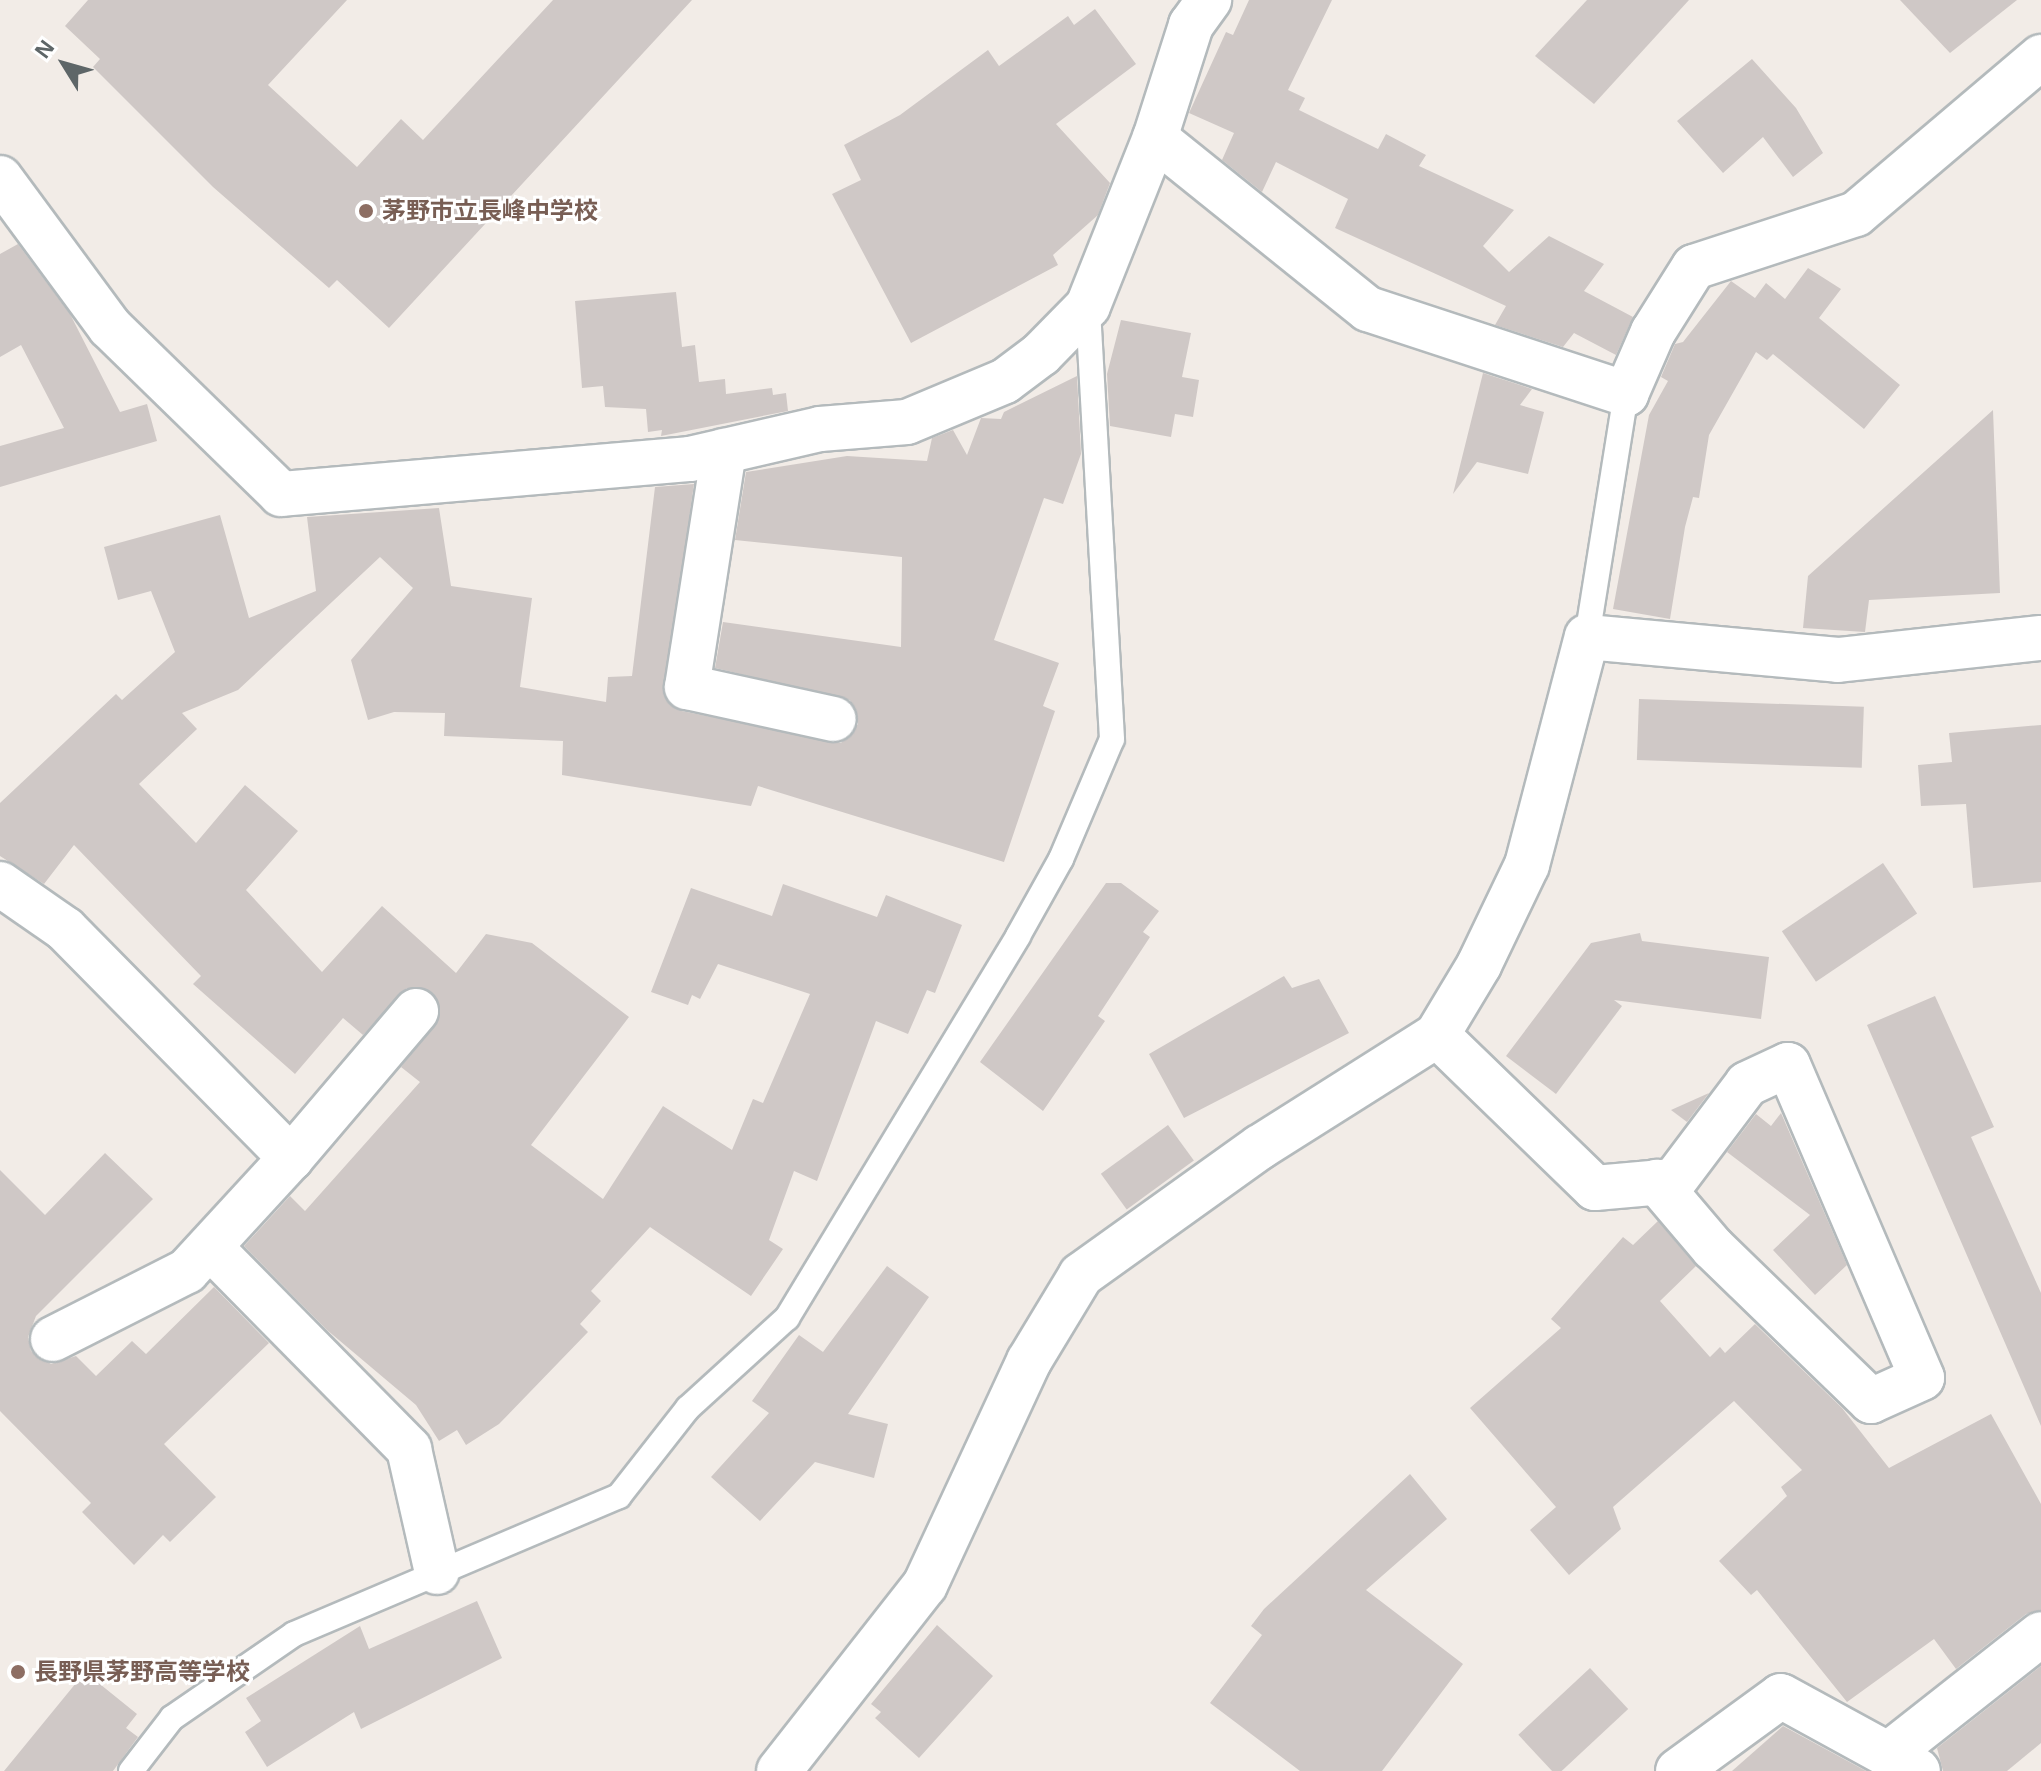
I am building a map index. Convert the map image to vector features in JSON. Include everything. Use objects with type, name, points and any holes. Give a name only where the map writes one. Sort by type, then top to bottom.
[{"type":"street","points":[[0,178],[110,327],[281,494],[724,451],[820,429],[907,422],[1005,381],[1088,306],[1155,138],[1191,25],[1209,0]]},
{"type":"street","points":[[1155,138],[1368,309],[1626,394],[1653,332],[1694,267],[1856,214],[2041,57]]},
{"type":"street","points":[[724,451],[687,687],[834,719]]},
{"type":"street","points":[[779,1771],[925,1585],[1029,1361],[1081,1275],[1260,1147],[1437,1035],[1479,965],[1527,865],[1587,637],[1838,660],[2041,638]]},
{"type":"street","points":[[0,884],[65,929],[291,1158]]},
{"type":"street","points":[[53,1339],[187,1271],[212,1249],[416,1011]]},
{"type":"street","points":[[1437,1035],[1595,1188],[1657,1182],[1674,1181],[1747,1084],[1788,1065],[1922,1378],[1871,1401],[1713,1248],[1657,1182]]},
{"type":"street","points":[[212,1249],[409,1449],[437,1572]]},
{"type":"street","points":[[1678,1771],[1781,1696],[1904,1762],[2041,1634]]},
{"type":"lane","points":[[131,1771],[172,1718],[294,1634],[619,1496],[688,1408],[787,1318],[1061,859],[1112,739],[1088,306]]},
{"type":"lane","points":[[1587,637],[1626,394]]},
{"type":"building","points":[[88,0],[347,0],[268,85],[357,167],[401,119],[423,140],[553,0],[692,0],[389,328],[337,280],[329,288],[213,187],[93,67],[100,59],[65,26]]},
{"type":"building","points":[[1249,0],[1332,0],[1288,90],[1305,98],[1299,110],[1378,149],[1386,134],[1426,155],[1419,166],[1514,210],[1483,246],[1509,272],[1549,236],[1604,264],[1584,291],[1633,317],[1616,355],[1574,333],[1563,347],[1495,325],[1506,306],[1335,228],[1348,199],[1276,162],[1262,192],[1222,160],[1234,133],[1189,113],[1226,32],[1233,35]]},
{"type":"building","points":[[1587,0],[1689,0],[1594,104],[1535,56]]},
{"type":"building","points":[[1900,0],[2017,0],[1950,53]]},
{"type":"building","points":[[1095,9],[1136,64],[1056,124],[1110,183],[1098,215],[1053,255],[1058,265],[911,343],[832,194],[861,180],[844,145],[900,115],[988,50],[999,66],[1068,16],[1074,25]]},
{"type":"building","points":[[1752,59],[1796,108],[1823,153],[1793,177],[1763,137],[1723,173],[1677,121]]},
{"type":"building","points":[[18,244],[70,314],[120,412],[147,404],[157,441],[0,487],[0,446],[64,428],[21,345],[0,357],[0,254]]},
{"type":"building","points":[[1808,268],[1841,289],[1819,318],[1900,385],[1864,429],[1773,354],[1767,360],[1756,352],[1709,435],[1699,498],[1693,497],[1685,527],[1670,619],[1613,609],[1649,415],[1668,381],[1661,377],[1675,344],[1683,342],[1731,281],[1755,298],[1766,283],[1785,299]]},
{"type":"building","points":[[676,292],[682,347],[695,345],[699,382],[725,379],[726,394],[772,388],[773,395],[786,393],[788,411],[661,436],[662,430],[648,432],[646,409],[605,407],[603,386],[582,388],[575,301]]},
{"type":"building","points":[[1121,320],[1191,333],[1182,377],[1199,380],[1193,417],[1175,414],[1171,437],[1110,426],[1107,374]]},
{"type":"building","points":[[1483,373],[1532,389],[1520,405],[1544,412],[1528,474],[1477,462],[1453,494]]},
{"type":"building","points":[[1077,376],[1081,454],[1063,504],[1044,498],[994,640],[1059,663],[1043,706],[1055,711],[1004,862],[758,786],[751,806],[562,775],[563,741],[444,736],[445,713],[394,712],[368,720],[351,660],[413,588],[380,557],[238,690],[182,713],[197,729],[139,784],[196,843],[245,785],[298,831],[246,890],[322,972],[382,906],[456,973],[486,934],[532,943],[629,1017],[531,1145],[603,1199],[663,1106],[732,1150],[753,1099],[763,1103],[810,994],[718,964],[700,999],[692,995],[688,1005],[651,992],[691,888],[772,916],[783,884],[877,917],[886,895],[962,925],[935,993],[927,990],[908,1034],[876,1021],[817,1181],[794,1171],[769,1240],[783,1249],[751,1296],[650,1227],[591,1291],[601,1301],[580,1324],[588,1332],[499,1424],[466,1445],[457,1430],[439,1441],[416,1405],[327,1330],[244,1246],[290,1196],[305,1211],[420,1082],[401,1067],[440,1016],[433,993],[407,988],[363,1035],[343,1018],[295,1074],[193,984],[201,976],[74,845],[44,884],[0,856],[0,803],[116,694],[122,700],[175,652],[151,591],[118,600],[104,547],[220,515],[249,618],[316,591],[307,517],[439,508],[451,586],[532,598],[520,687],[606,702],[608,677],[632,676],[655,487],[694,484],[664,696],[682,711],[841,743],[858,724],[850,700],[715,668],[723,622],[901,647],[902,557],[735,540],[746,472],[847,456],[927,461],[932,438],[953,430],[967,455],[981,418],[1001,419],[1004,412]]},
{"type":"building","points":[[1993,410],[2000,593],[1869,600],[1865,632],[1803,628],[1808,576]]},
{"type":"building","points":[[1639,699],[1864,707],[1862,768],[1637,760]]},
{"type":"building","points":[[2041,725],[2041,882],[1973,888],[1966,804],[1921,806],[1918,765],[1952,762],[1949,733]]},
{"type":"building","points":[[1883,863],[1917,914],[1816,982],[1782,931]]},
{"type":"building","points":[[1106,883],[1121,883],[1159,911],[1143,932],[1150,937],[1098,1016],[1105,1021],[1043,1111],[980,1062]]},
{"type":"building","points":[[1640,933],[1642,941],[1769,957],[1761,1019],[1614,1000],[1622,1006],[1556,1094],[1506,1056],[1591,943]]},
{"type":"building","points":[[1284,976],[1292,988],[1319,979],[1349,1033],[1184,1118],[1149,1054]]},
{"type":"building","points":[[1935,996],[1994,1127],[1971,1137],[2041,1293],[2041,1426],[1867,1025]]},
{"type":"building","points":[[1709,1093],[1687,1122],[1671,1110]]},
{"type":"building","points":[[1781,1113],[1847,1265],[1815,1295],[1773,1250],[1810,1215],[1727,1152],[1756,1114],[1771,1126]]},
{"type":"building","points":[[1168,1125],[1194,1161],[1127,1209],[1101,1174]]},
{"type":"building","points":[[105,1153],[153,1199],[36,1316],[28,1337],[31,1351],[51,1364],[76,1356],[96,1376],[132,1341],[146,1354],[214,1287],[269,1343],[164,1444],[216,1497],[170,1542],[163,1535],[134,1565],[82,1512],[91,1503],[0,1411],[0,1170],[45,1215]]},
{"type":"building","points":[[1658,1221],[1696,1266],[1660,1301],[1710,1357],[1720,1347],[1725,1353],[1755,1324],[1842,1408],[1889,1468],[1991,1414],[2041,1504],[2041,1610],[2026,1614],[1956,1669],[1934,1639],[1847,1702],[1757,1590],[1751,1595],[1719,1561],[1787,1496],[1781,1487],[1802,1470],[1734,1401],[1613,1507],[1621,1529],[1569,1575],[1530,1530],[1556,1507],[1470,1408],[1561,1328],[1551,1319],[1623,1237],[1633,1245]]},
{"type":"building","points":[[887,1266],[929,1297],[848,1414],[888,1424],[874,1478],[815,1462],[760,1521],[711,1477],[769,1413],[752,1401],[799,1335],[823,1352]]},
{"type":"building","points":[[1410,1474],[1447,1519],[1366,1590],[1463,1664],[1382,1771],[1300,1771],[1210,1703],[1262,1635],[1251,1626],[1264,1609]]},
{"type":"building","points":[[477,1601],[502,1658],[361,1729],[354,1712],[267,1767],[245,1732],[261,1721],[246,1698],[360,1626],[369,1649]]},
{"type":"building","points":[[937,1625],[993,1676],[919,1758],[875,1718],[881,1712],[871,1704]]},
{"type":"building","points":[[2041,1666],[2041,1743],[2007,1771],[1943,1771],[1937,1748]]},
{"type":"building","points":[[1590,1668],[1628,1709],[1562,1771],[1552,1771],[1518,1735]]},
{"type":"building","points":[[85,1672],[137,1714],[126,1728],[138,1737],[113,1771],[4,1771]]},
{"type":"building","points":[[1783,1726],[1866,1771],[1732,1771]]},
{"type":"place","name":"茅野市立長峰中学校","points":[[366,211]]},
{"type":"place","name":"長野県茅野高等学校","points":[[18,1672]]}]
